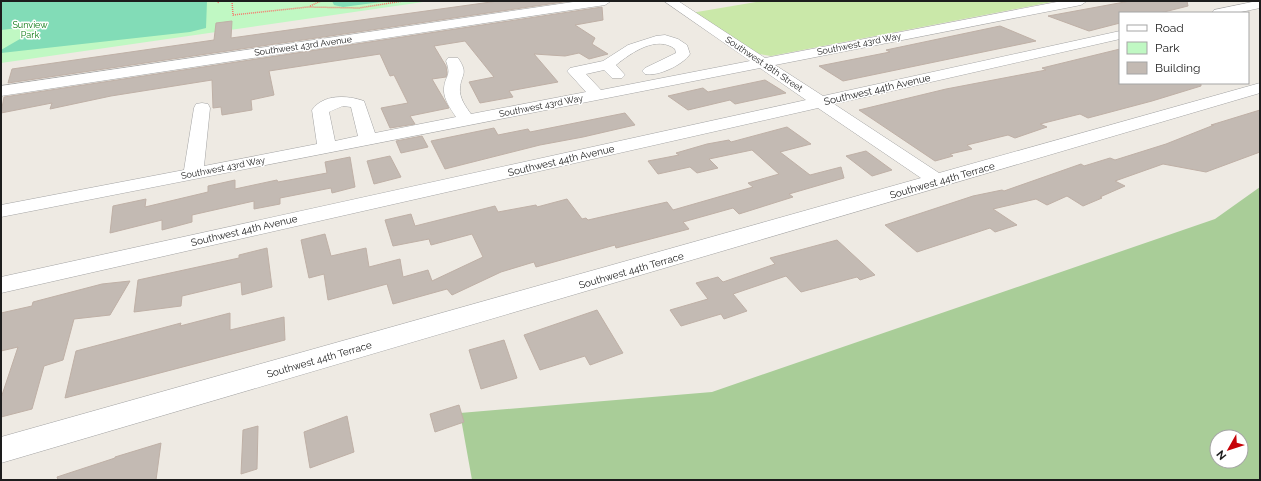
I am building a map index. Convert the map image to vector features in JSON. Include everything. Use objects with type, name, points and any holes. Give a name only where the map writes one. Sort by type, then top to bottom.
[{"type":"street","name":"Southwest 43rd Avenue","points":[[1,91],[605,1]]},
{"type":"street","name":"Southwest 18th Street","points":[[670,1],[938,181]]},
{"type":"street","name":"Southwest 43rd Way","points":[[1,211],[1081,1]]},
{"type":"street","points":[[1223,12],[1260,4]]},
{"type":"street","points":[[669,40],[672,36],[711,29]]},
{"type":"street","name":"Southwest 44th Avenue","points":[[1,284],[1119,35]]},
{"type":"street","points":[[597,95],[575,71],[608,65],[615,58],[655,40],[669,40],[682,48],[683,54],[675,60],[650,71]]},
{"type":"street","points":[[453,61],[458,71],[458,76],[452,87],[452,93],[467,121]]},
{"type":"street","points":[[608,65],[631,89]]},
{"type":"street","name":"Southwest 44th Terrace","points":[[1,450],[1260,88]]},
{"type":"street","points":[[327,148],[320,110],[325,106],[340,101],[350,101],[358,104],[368,140]]},
{"type":"street","points":[[193,174],[202,108]]},
{"type":"path","points":[[232,1],[233,16],[305,7],[359,8],[403,1]]},
{"type":"path","points":[[305,7],[321,1]]},
{"type":"green space","name":"Sunview Park","points":[[1,1],[430,1],[1,63]]},
{"type":"green space","points":[[1,1],[207,1],[206,28],[190,32],[1,53],[1,50],[44,25],[1,30]]},
{"type":"green space","points":[[332,1],[389,1],[343,7],[334,5]]},
{"type":"green space","points":[[762,1],[1057,1],[771,56],[759,54],[691,13]]},
{"type":"green space","points":[[1260,187],[1260,480],[472,480],[460,413],[712,392],[1215,219]]},
{"type":"building","points":[[498,1],[570,1],[8,83],[12,69],[214,40],[216,23],[232,21],[231,38]]},
{"type":"building","points":[[1130,1],[1187,1],[1188,6],[1164,12],[1119,12],[1119,23],[1089,31],[1048,16]]},
{"type":"building","points":[[602,7],[603,20],[575,25],[595,38],[592,44],[608,54],[589,59],[579,53],[565,56],[534,54],[558,82],[509,91],[513,97],[480,103],[469,82],[494,77],[465,41],[434,46],[446,66],[447,73],[446,77],[432,79],[449,108],[410,116],[415,124],[390,128],[381,108],[408,103],[394,75],[390,76],[380,54],[269,71],[274,95],[251,100],[252,110],[222,115],[221,107],[213,108],[212,80],[111,96],[50,109],[52,103],[1,113],[4,97]]},
{"type":"building","points":[[1000,26],[1036,41],[843,81],[819,66],[890,52],[886,50]]},
{"type":"building","points":[[1119,49],[1119,84],[1201,84],[1201,86],[1088,118],[1080,114],[1040,124],[1047,127],[1015,138],[1008,135],[967,145],[972,149],[950,154],[953,156],[935,161],[859,110],[946,89],[1046,70],[1042,68]]},
{"type":"building","points":[[765,80],[786,93],[735,104],[730,100],[688,110],[668,96],[703,88],[708,92]]},
{"type":"building","points":[[1260,110],[1260,152],[1206,172],[1163,164],[1115,181],[1125,186],[1083,206],[1067,196],[1047,205],[1036,199],[993,209],[1017,225],[995,232],[990,228],[917,252],[885,225],[973,196],[1002,190],[1004,191],[1081,164],[1084,166],[1110,158],[1115,160],[1166,144],[1214,125],[1211,125]]},
{"type":"building","points":[[625,113],[635,125],[540,145],[445,169],[431,141],[494,128],[498,135],[528,129],[530,132]]},
{"type":"building","points":[[787,127],[811,144],[780,152],[810,175],[841,167],[844,178],[789,194],[793,197],[739,214],[733,208],[683,222],[689,229],[616,248],[615,245],[536,267],[534,262],[501,272],[452,295],[447,289],[393,304],[387,284],[328,300],[324,274],[309,278],[301,240],[325,234],[331,256],[366,248],[369,267],[400,259],[403,277],[428,270],[432,281],[483,257],[472,234],[431,245],[429,239],[393,246],[385,220],[411,214],[415,226],[495,206],[498,212],[536,205],[537,207],[567,199],[582,219],[586,218],[588,220],[667,202],[673,210],[753,187],[748,183],[779,174],[752,150],[709,159],[718,168],[697,173],[690,167],[658,174],[648,161],[679,155],[676,153],[707,144],[729,140],[731,142]]},
{"type":"building","points":[[422,136],[428,147],[401,153],[396,141]]},
{"type":"building","points":[[866,151],[892,170],[872,176],[846,156]]},
{"type":"building","points":[[390,156],[401,177],[374,184],[367,161]]},
{"type":"building","points":[[350,157],[355,187],[332,193],[331,188],[280,198],[280,204],[254,209],[254,201],[192,215],[192,222],[162,230],[162,220],[110,233],[113,206],[146,199],[145,207],[208,192],[208,186],[235,180],[235,189],[277,180],[278,182],[327,173],[325,162]]},
{"type":"building","points":[[837,240],[875,275],[860,280],[857,277],[801,292],[786,276],[733,294],[747,311],[724,319],[721,314],[681,326],[670,310],[708,299],[696,283],[718,277],[723,282],[775,264],[770,258]]},
{"type":"building","points":[[267,248],[272,287],[242,295],[241,282],[182,296],[181,306],[134,312],[138,280],[239,258],[239,255]]},
{"type":"building","points":[[130,281],[110,315],[74,319],[63,360],[44,366],[32,409],[1,417],[1,398],[18,347],[1,351],[1,313],[32,306],[33,302],[102,284]]},
{"type":"building","points":[[597,310],[623,353],[590,365],[585,356],[540,370],[524,335]]},
{"type":"building","points":[[230,313],[230,330],[284,317],[285,340],[65,398],[76,351],[181,323],[180,326]]},
{"type":"building","points":[[504,340],[517,378],[481,389],[469,350]]},
{"type":"building","points":[[459,405],[464,422],[435,432],[430,414]]},
{"type":"building","points":[[347,416],[354,452],[310,468],[304,432]]},
{"type":"building","points":[[258,426],[257,469],[241,474],[243,430]]},
{"type":"building","points":[[161,443],[156,480],[58,480],[57,477]]}]
